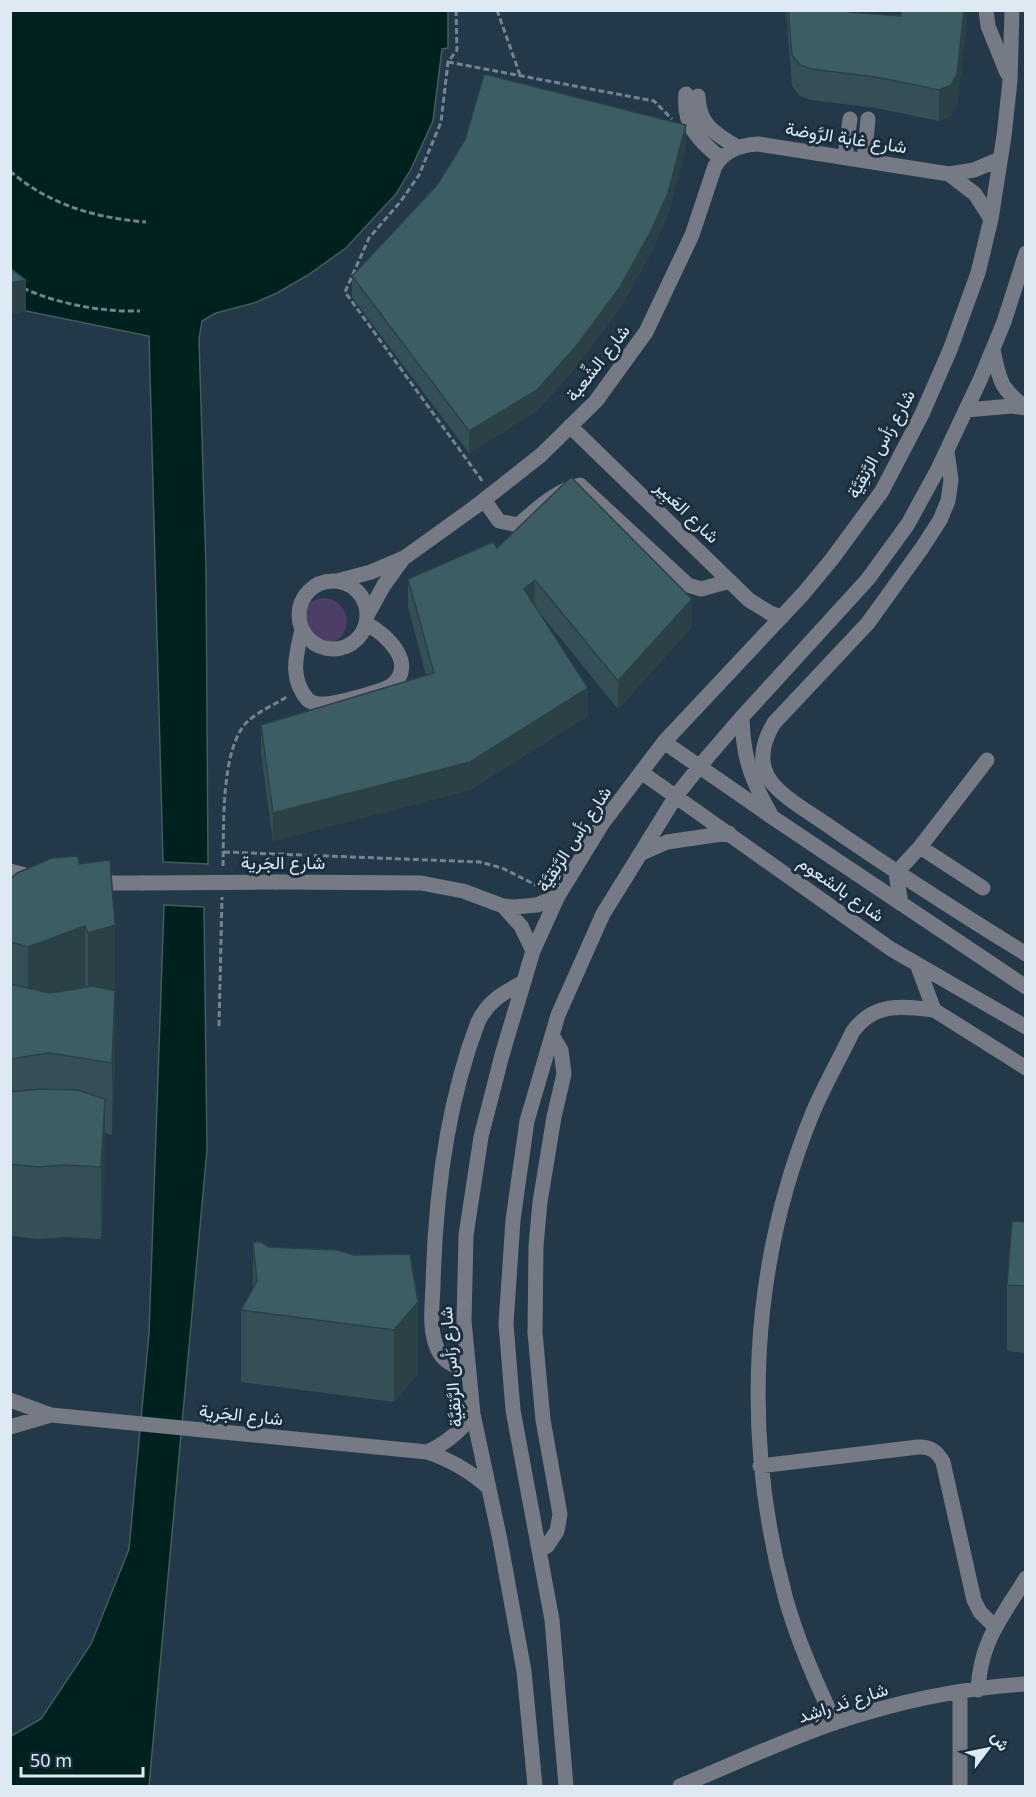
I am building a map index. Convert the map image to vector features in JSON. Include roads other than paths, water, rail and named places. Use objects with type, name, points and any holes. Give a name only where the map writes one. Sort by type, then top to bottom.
[{"type":"street","points":[[986,10],[988,26],[1010,81]]},
{"type":"street","name":"شارع رَأس الرَّنقِيَّة","points":[[535,1786],[524,1671],[473,1414],[464,1322],[466,1235],[481,1137],[522,982],[533,951],[558,896],[602,824],[664,742],[782,617],[832,559],[882,491],[917,424],[950,350],[978,273],[991,219],[1010,81],[1012,10]]},
{"type":"street","points":[[720,158],[702,142],[689,125],[686,115],[692,95],[709,129],[737,147]]},
{"type":"street","points":[[845,157],[849,119]]},
{"type":"street","points":[[864,160],[868,119]]},
{"type":"street","name":"شارع غابة الرَّوضة","points":[[720,158],[737,147],[758,144],[949,174],[974,170],[1000,159]]},
{"type":"street","name":"شارع الشِّعبة","points":[[337,581],[371,572],[404,558],[488,497],[540,455],[596,402],[646,333],[692,235],[710,177],[720,158]]},
{"type":"street","name":"شارع غابة الرَّوضة","points":[[949,174],[975,194],[991,219]]},
{"type":"street","points":[[566,1786],[552,1620],[513,1410],[506,1324],[513,1220],[527,1121],[558,1015],[603,914],[676,796],[742,717],[868,579],[908,524],[947,451],[1019,292],[1026,253]]},
{"type":"street","points":[[993,350],[1000,383],[1013,398],[1026,408]]},
{"type":"street","points":[[966,410],[1012,406],[1026,408]]},
{"type":"street","name":"شارع العَبِير","points":[[570,426],[730,581],[759,607],[782,617]]},
{"type":"street","points":[[947,451],[951,480],[948,501],[940,520],[896,587],[868,623],[774,723],[766,737],[763,754],[767,775],[775,787],[896,873],[1026,954]]},
{"type":"street","points":[[488,497],[499,521],[518,525],[570,486],[580,484],[688,585],[701,590],[730,581]]},
{"type":"street","name":"شارع الشِّعبة","points":[[367,619],[384,585],[404,558]]},
{"type":"street","points":[[337,581],[355,588],[366,604],[367,619],[362,634],[355,642],[336,650],[316,645],[308,639],[299,620],[303,599],[309,591],[317,585],[337,581]]},
{"type":"street","points":[[302,630],[295,661],[300,689],[308,700],[323,705],[384,689],[394,683],[401,669],[398,653],[386,636],[367,619]]},
{"type":"street","points":[[742,717],[742,745],[749,771],[772,817]]},
{"type":"street","name":"شارع بالشعوم","points":[[664,742],[1026,987]]},
{"type":"street","points":[[896,873],[920,847],[987,760]]},
{"type":"street","name":"شارع بالشعوم","points":[[641,772],[891,949],[1026,1027]]},
{"type":"street","points":[[640,854],[667,842],[729,833]]},
{"type":"street","points":[[920,847],[983,888]]},
{"type":"street","points":[[10,871],[47,888]]},
{"type":"street","points":[[896,873],[901,904]]},
{"type":"street","name":"شارع الجَرية","points":[[83,883],[421,883],[463,891],[503,906],[525,907],[558,896]]},
{"type":"street","name":"شارع الجَرية","points":[[503,906],[521,926],[533,951]]},
{"type":"street","points":[[917,964],[934,1010]]},
{"type":"street","points":[[468,1370],[452,1365],[441,1356],[435,1343],[427,1310],[440,1182],[448,1134],[474,1033],[483,1012],[497,997],[522,982]]},
{"type":"street","points":[[835,1723],[807,1662],[786,1598],[770,1533],[760,1466],[757,1376],[765,1286],[784,1197],[813,1112],[854,1031],[861,1021],[883,1009],[895,1007],[934,1010],[1026,1068]]},
{"type":"street","points":[[539,1551],[552,1539],[560,1523],[543,1420],[535,1333],[535,1268],[540,1202],[550,1138],[564,1074],[561,1050],[552,1035]]},
{"type":"street","name":"شارع الجَرية","points":[[10,1400],[51,1415],[427,1452],[454,1463],[489,1488]]},
{"type":"street","points":[[427,1452],[458,1433],[473,1414]]},
{"type":"street","name":"شارع الجَرية","points":[[10,1427],[51,1415]]},
{"type":"street","points":[[760,1466],[918,1447],[935,1451],[943,1462],[974,1600],[980,1612],[995,1627]]},
{"type":"street","points":[[978,1690],[979,1670],[984,1651],[995,1627],[1026,1578]]},
{"type":"street","name":"شارع نَد راشِد","points":[[680,1786],[835,1723],[917,1700],[1026,1684]]},
{"type":"street","points":[[960,1693],[960,1786]]}]
